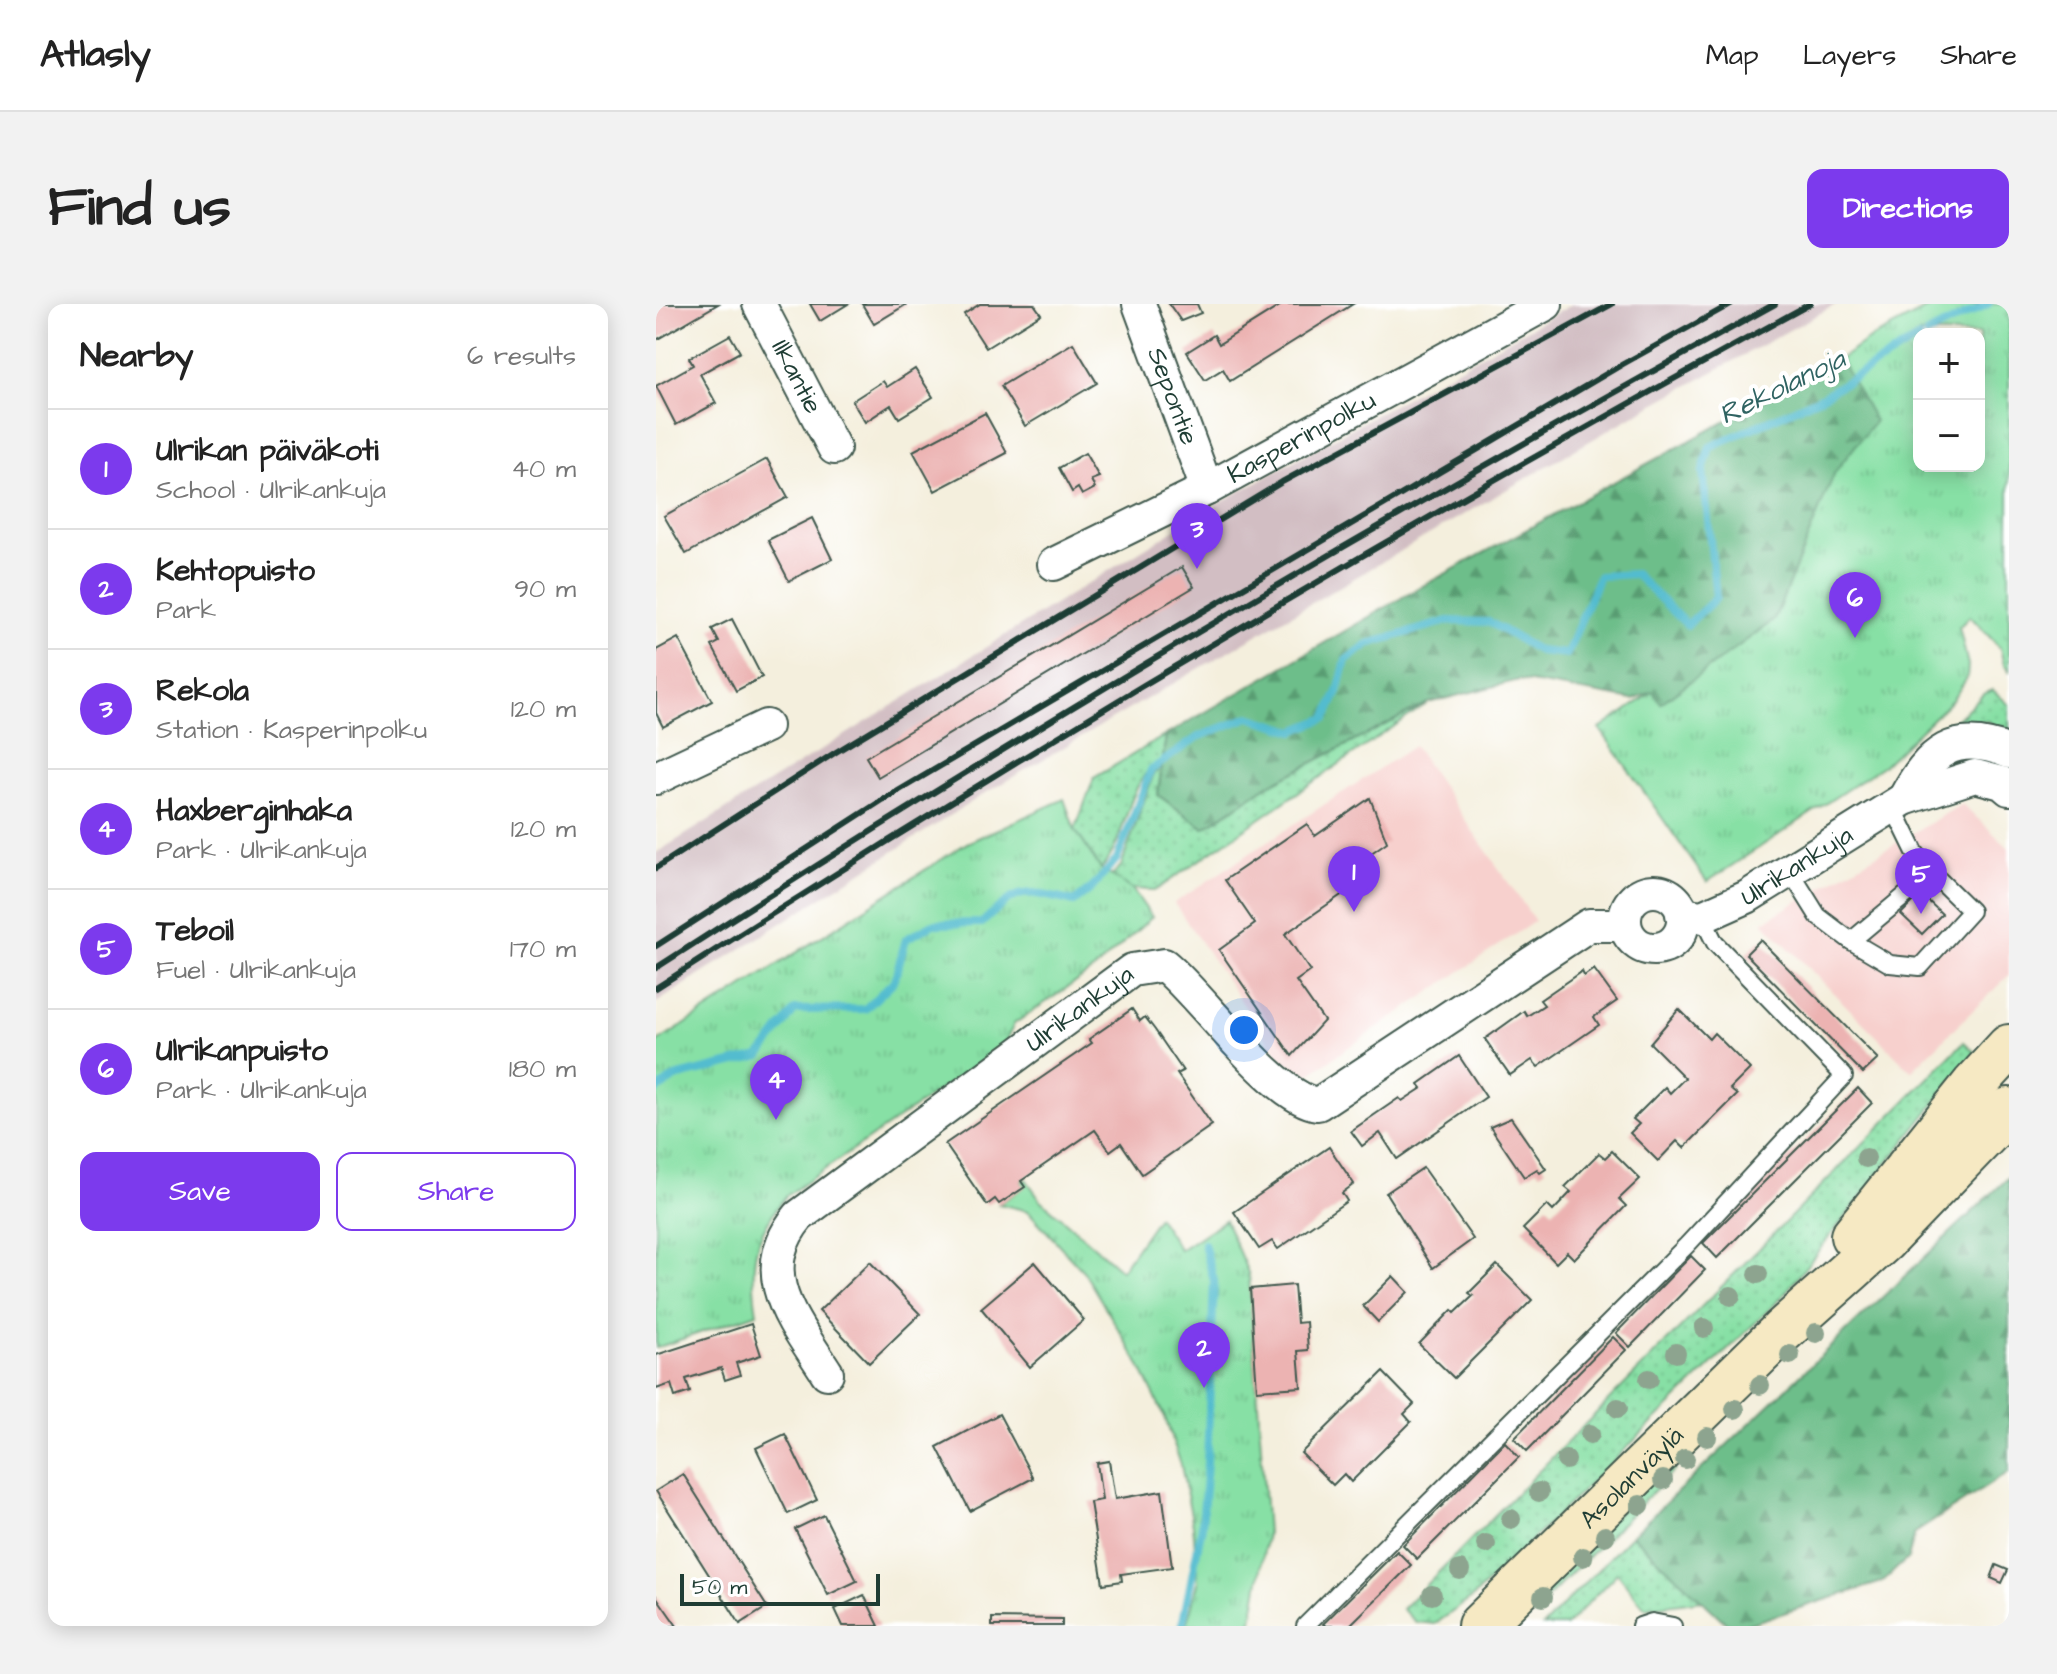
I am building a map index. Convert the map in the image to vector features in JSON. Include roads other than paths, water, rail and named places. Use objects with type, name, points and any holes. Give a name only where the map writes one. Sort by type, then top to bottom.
[{"type":"main road","name":"Asolanväylä","points":[[1782,1331],[1869,1215],[1974,1085],[2009,1047]]},
{"type":"main road","name":"Asolanväylä","points":[[1480,1626],[1782,1331],[1884,1240],[2009,1110]]},
{"type":"street","name":"Ilkantie","points":[[759,304],[834,448]]},
{"type":"street","name":"Sepontie","points":[[1139,304],[1207,489]]},
{"type":"street","name":"Kasperinpolku","points":[[1054,564],[1135,521],[1207,489],[1546,304]]},
{"type":"street","points":[[656,778],[766,726]]},
{"type":"street","name":"Ulrikankuja","points":[[1899,803],[1920,768],[1931,757],[1958,744],[1987,743],[2009,752]]},
{"type":"street","name":"Ulrikankuja","points":[[827,1373],[790,1316],[781,1294],[776,1271],[778,1251],[790,1226],[799,1216],[1132,970],[1164,965],[1270,1075],[1298,1098],[1318,1104],[1589,925],[1625,925],[1629,906],[1635,898],[1653,891],[1668,895],[1692,916],[1747,897],[1899,803],[1975,776],[2002,783],[2009,789]]},
{"type":"lane","points":[[1790,871],[1818,916],[1851,941],[1890,964],[1920,967],[1971,911],[1915,852],[1899,803]]},
{"type":"lane","points":[[1851,941],[1932,873]]},
{"type":"lane","points":[[1305,1626],[1687,1245],[1844,1076],[1692,916]]},
{"type":"lane","points":[[1640,1626],[1652,1622],[1673,1626]]},
{"type":"waterway","name":"Rekolanoja","points":[[1939,328],[1988,304]]},
{"type":"waterway","name":"Rekolanoja","points":[[656,1091],[675,1077],[760,1056],[795,1010],[865,1009],[894,981],[906,939],[933,924],[982,923],[1006,902],[1023,894],[1074,902],[1092,888],[1117,859],[1151,770],[1198,737],[1249,717],[1294,731],[1326,718],[1338,692],[1346,660],[1368,644],[1448,621],[1489,622],[1539,651],[1567,654],[1599,576],[1635,574],[1687,625],[1716,598],[1703,471],[1710,447],[1821,397],[1913,342]]},
{"type":"waterway","points":[[1182,1626],[1202,1526],[1207,1463],[1214,1281],[1204,1244]]},
{"type":"railway","points":[[656,868],[836,752],[1282,482],[1612,304]]},
{"type":"railway","points":[[656,946],[881,801],[1623,364],[1731,304]]},
{"type":"railway","points":[[656,968],[1070,709],[1350,543],[1775,304]]},
{"type":"railway","points":[[656,988],[940,809],[1227,636],[1517,467],[1810,304]]},
{"type":"place","name":"Rekola","points":[[1197,569]]},
{"type":"place","name":"Ulrikanpuisto","points":[[1855,638]]},
{"type":"place","name":"Ulrikan päiväkoti","points":[[1354,912]]},
{"type":"place","name":"Teboil","points":[[1921,914]]},
{"type":"place","name":"Haxberginhaka","points":[[776,1120]]},
{"type":"place","name":"Kehtopuisto","points":[[1204,1388]]}]
